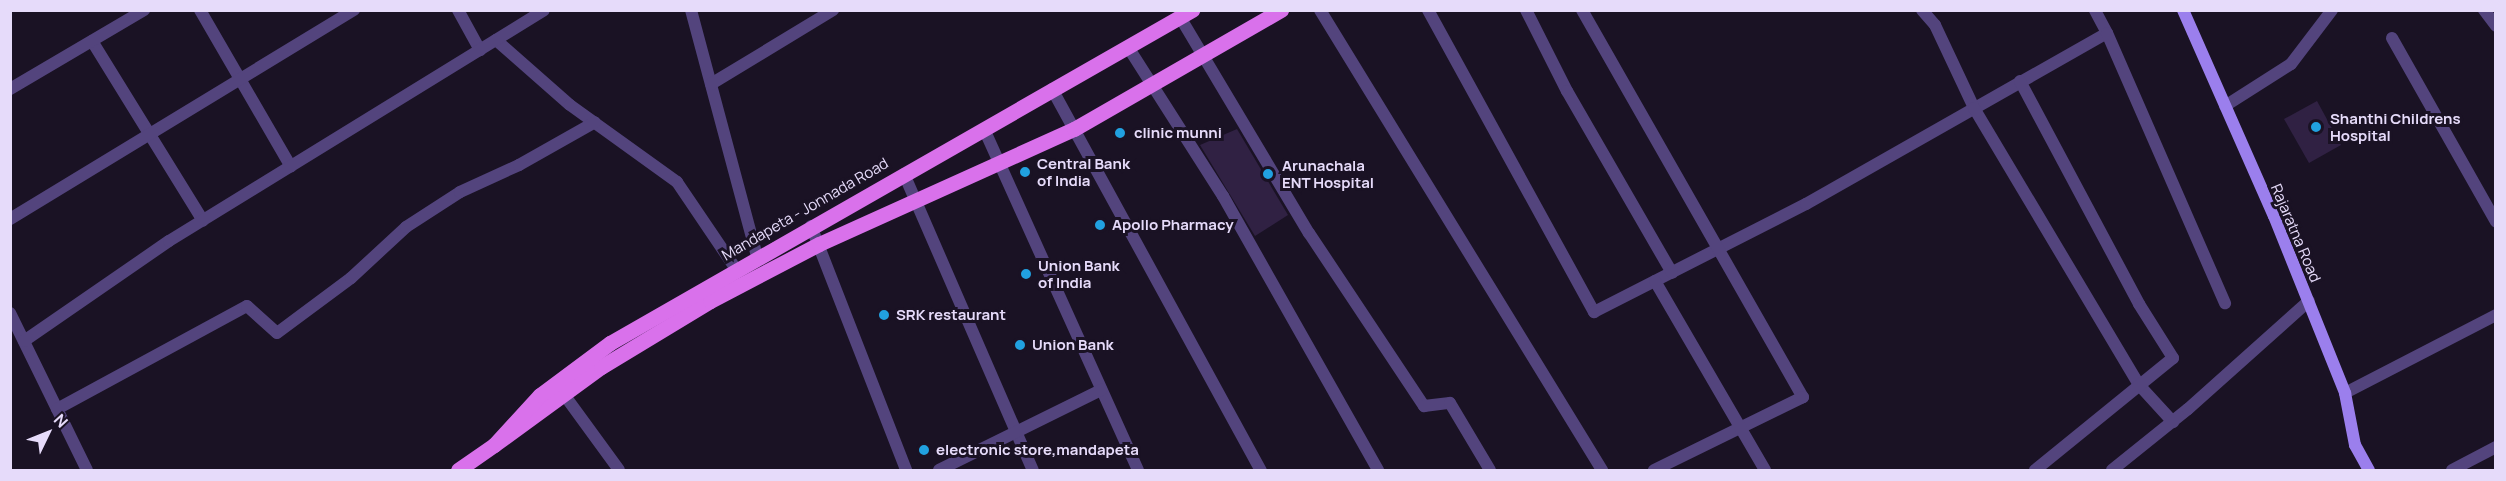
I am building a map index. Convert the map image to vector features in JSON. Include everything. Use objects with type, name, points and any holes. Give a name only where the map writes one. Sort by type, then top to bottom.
[{"type":"main road","points":[[560,389],[710,301],[819,244],[1074,129],[1281,10]]},
{"type":"main road","name":"Mandapeta - Jonnada Road","points":[[459,471],[494,445],[610,343],[811,226],[1186,14]]},
{"type":"street","points":[[10,89],[144,10]]},
{"type":"street","points":[[200,10],[291,167]]},
{"type":"street","points":[[10,219],[149,137],[354,10]]},
{"type":"street","points":[[458,10],[480,50]]},
{"type":"street","points":[[24,341],[203,220],[544,10]]},
{"type":"street","points":[[691,10],[757,257]]},
{"type":"street","points":[[711,84],[833,10]]},
{"type":"street","points":[[1320,10],[1602,471]]},
{"type":"street","points":[[1428,10],[1594,312],[1806,204],[2107,33]]},
{"type":"street","points":[[1526,10],[1567,91],[1672,273]]},
{"type":"street","points":[[1582,10],[1803,397],[1654,471]]},
{"type":"street","points":[[1923,10],[1935,25],[1974,108],[2140,386],[2173,422]]},
{"type":"street","points":[[2095,10],[2225,303]]},
{"type":"street","name":"Rajaratna Road","points":[[2183,10],[2309,301],[2345,393],[2355,445],[2369,471]]},
{"type":"street","points":[[2226,106],[2291,64],[2332,10]]},
{"type":"street","points":[[2484,10],[2496,26]]},
{"type":"street","points":[[1186,14],[1203,56],[1309,233],[1424,406],[1450,403],[1490,471]]},
{"type":"street","points":[[2392,38],[2496,222]]},
{"type":"street","points":[[496,40],[595,122],[677,182],[736,269]]},
{"type":"street","points":[[92,41],[149,137],[203,220]]},
{"type":"street","points":[[1128,47],[1223,196],[1378,471]]},
{"type":"street","points":[[2020,81],[2133,294],[2173,358],[2035,471]]},
{"type":"street","points":[[1052,90],[1261,471]]},
{"type":"street","points":[[57,409],[247,306],[277,333],[351,278],[406,227],[460,192],[519,165],[595,122]]},
{"type":"street","points":[[984,129],[1138,471]]},
{"type":"street","points":[[904,174],[1034,471]]},
{"type":"street","points":[[811,226],[906,471]]},
{"type":"street","points":[[1655,281],[1765,471]]},
{"type":"street","points":[[2112,471],[2173,422],[2309,301]]},
{"type":"street","points":[[10,313],[87,471]]},
{"type":"street","points":[[2345,393],[2496,315]]},
{"type":"street","points":[[560,389],[619,471]]},
{"type":"street","points":[[939,471],[1101,390]]},
{"type":"street","points":[[2452,471],[2496,447]]},
{"type":"building","points":[[2317,101],[2341,145],[2309,163],[2284,119]]},
{"type":"building","points":[[1237,129],[1288,215],[1255,236],[1200,145]]},
{"type":"place","name":"Shanthi Childrens Hospital","points":[[2316,127]]},
{"type":"place","name":"clinic munni","points":[[1120,133]]},
{"type":"place","name":"Central Bank of India","points":[[1025,172]]},
{"type":"place","name":"Arunachala ENT Hospital","points":[[1268,174]]},
{"type":"place","name":"Apollo Pharmacy","points":[[1100,225]]},
{"type":"place","name":"Union Bank of India","points":[[1026,274]]},
{"type":"place","name":"SRK restaurant","points":[[884,315]]},
{"type":"place","name":"Union Bank","points":[[1020,345]]},
{"type":"place","name":"electronic store,mandapeta","points":[[924,450]]}]
